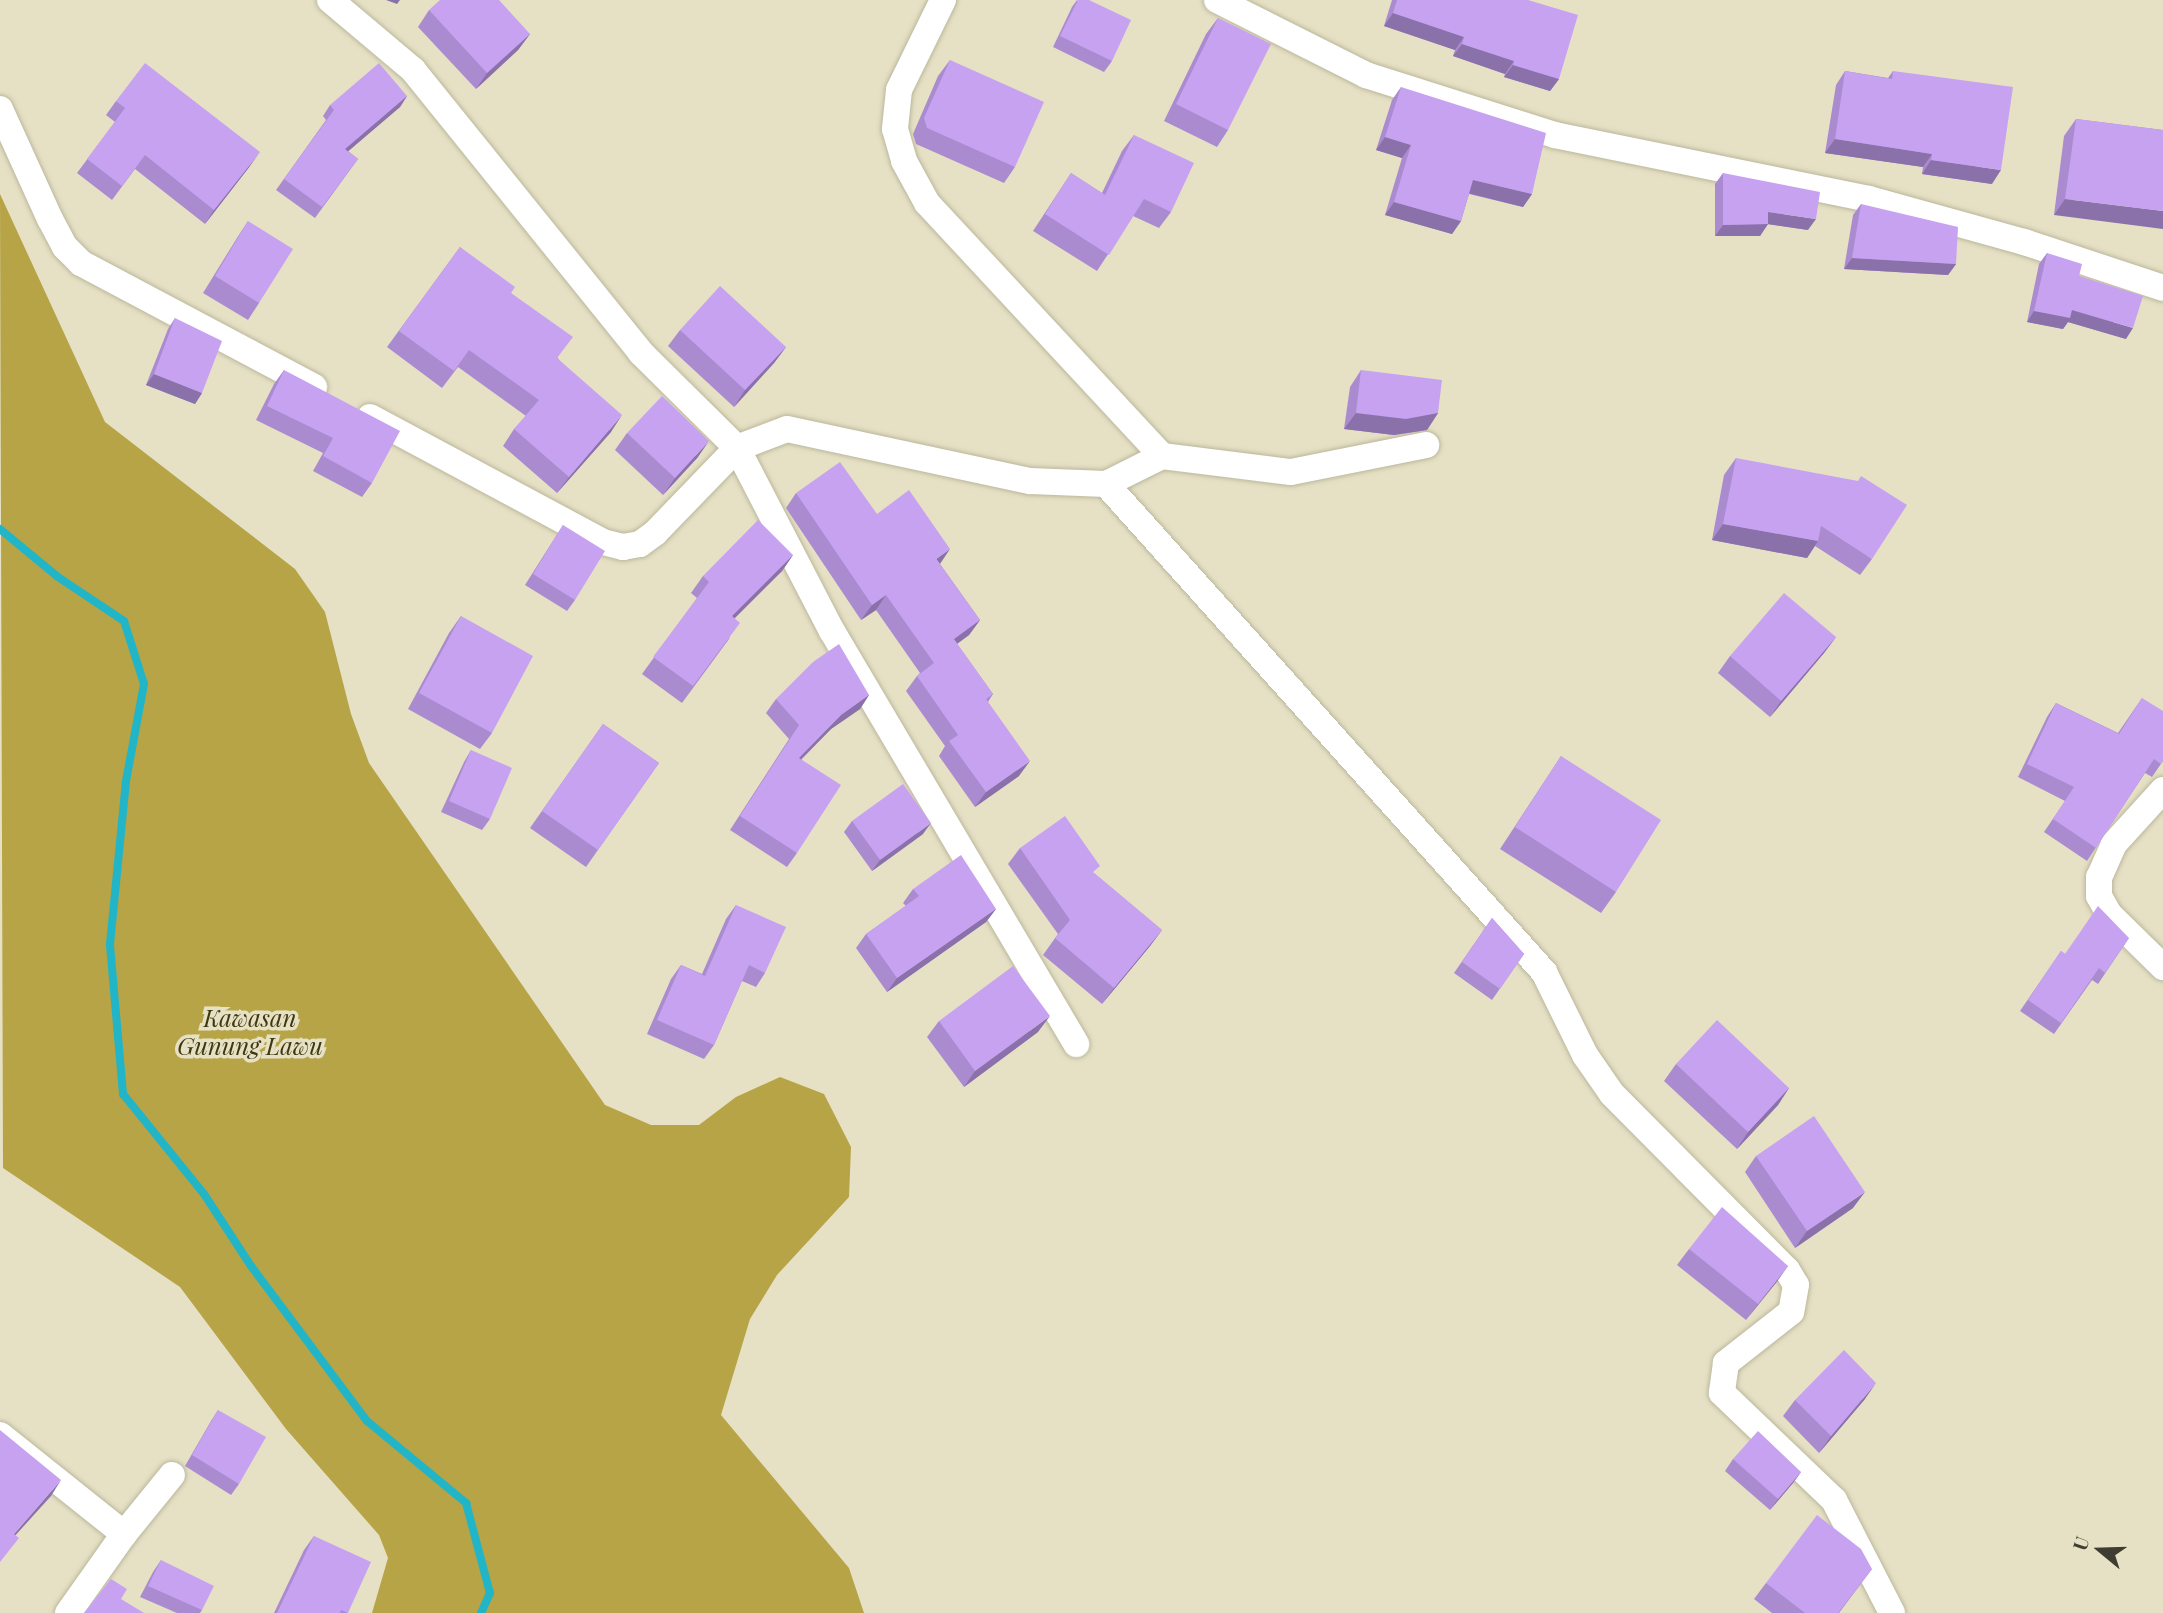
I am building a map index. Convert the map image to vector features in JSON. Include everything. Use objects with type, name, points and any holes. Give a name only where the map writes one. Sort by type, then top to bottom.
[{"type":"street","points":[[330,0],[414,70],[641,353],[737,448],[832,631],[1076,1044]]},
{"type":"street","points":[[943,0],[899,90],[895,129],[904,161],[927,203],[1162,456]]},
{"type":"street","points":[[1217,0],[1366,75],[1555,135],[1869,199],[2024,242],[2163,288]]},
{"type":"street","points":[[0,109],[50,219],[65,247],[81,263],[603,542],[623,547],[640,544],[655,533],[737,448],[787,429],[1030,481],[1105,484],[1162,456],[1292,472],[1426,445]]},
{"type":"street","points":[[1105,484],[1544,972],[1585,1055],[1612,1094],[1787,1270],[1796,1285],[1791,1311],[1726,1363],[1722,1393],[1833,1500],[1892,1613]]},
{"type":"street","points":[[2163,790],[2114,844],[2099,877],[2099,896],[2109,914],[2163,967]]},
{"type":"street","points":[[0,1434],[124,1534]]},
{"type":"street","points":[[68,1613],[124,1534],[172,1475]]},
{"type":"green space","name":"Kawasan Gunung Lawu","points":[[0,194],[105,422],[295,569],[325,612],[351,714],[369,763],[605,1105],[651,1125],[699,1125],[736,1097],[780,1077],[824,1094],[851,1147],[849,1197],[777,1275],[750,1319],[721,1415],[849,1568],[864,1613],[372,1613],[388,1558],[379,1535],[286,1429],[180,1287],[3,1168]]},
{"type":"building","points":[[440,0],[499,0],[530,34],[487,73],[429,10]]},
{"type":"building","points":[[1078,0],[1089,0],[1131,20],[1112,61],[1060,36]]},
{"type":"building","points":[[1397,0],[1528,0],[1578,15],[1559,79],[1513,65],[1514,61],[1462,44],[1464,37],[1393,13]]},
{"type":"building","points":[[1218,18],[1271,44],[1228,130],[1176,104]]},
{"type":"building","points":[[950,60],[1044,102],[1015,167],[927,128],[924,118]]},
{"type":"building","points":[[145,63],[260,152],[214,210],[145,155],[122,186],[87,159],[125,108],[116,101]]},
{"type":"building","points":[[379,63],[407,96],[345,149],[358,159],[322,207],[284,179],[334,110],[330,105]]},
{"type":"building","points":[[1845,71],[1892,79],[1893,71],[2013,87],[2001,170],[1931,160],[1932,154],[1835,139]]},
{"type":"building","points":[[1401,87],[1546,133],[1532,194],[1473,180],[1461,221],[1394,202],[1411,145],[1385,137]]},
{"type":"building","points":[[2076,119],[2163,130],[2163,211],[2065,199]]},
{"type":"building","points":[[1134,135],[1194,163],[1171,212],[1144,199],[1109,255],[1045,214],[1071,173],[1105,195]]},
{"type":"building","points":[[1723,173],[1820,192],[1816,219],[1768,212],[1768,224],[1723,225]]},
{"type":"building","points":[[1861,204],[1958,227],[1956,264],[1852,258]]},
{"type":"building","points":[[248,221],[293,249],[259,303],[215,276]]},
{"type":"building","points":[[460,247],[515,287],[511,293],[573,337],[557,358],[622,415],[569,477],[514,429],[539,400],[469,350],[454,371],[399,331]]},
{"type":"building","points":[[2047,253],[2082,264],[2079,276],[2143,296],[2133,328],[2072,310],[2070,318],[2034,311]]},
{"type":"building","points":[[720,286],[786,347],[745,390],[680,330]]},
{"type":"building","points":[[175,318],[222,341],[202,393],[154,374]]},
{"type":"building","points":[[284,370],[400,431],[372,483],[323,456],[333,438],[267,406]]},
{"type":"building","points":[[1361,370],[1442,380],[1438,413],[1406,419],[1356,413]]},
{"type":"building","points":[[662,396],[709,441],[675,478],[627,433]]},
{"type":"building","points":[[1736,458],[1858,481],[1861,476],[1907,505],[1872,559],[1821,526],[1818,541],[1723,524]]},
{"type":"building","points":[[840,462],[877,514],[909,490],[950,549],[936,559],[980,620],[954,639],[993,694],[986,699],[1030,761],[986,792],[949,741],[958,735],[917,676],[934,663],[886,595],[872,605],[796,493]]},
{"type":"building","points":[[758,520],[793,555],[732,616],[740,623],[693,686],[653,657],[709,582],[703,576]]},
{"type":"building","points":[[563,525],[605,551],[575,600],[533,574]]},
{"type":"building","points":[[1784,593],[1836,637],[1781,701],[1730,656]]},
{"type":"building","points":[[461,616],[533,656],[492,733],[419,693]]},
{"type":"building","points":[[839,644],[869,695],[841,715],[799,758],[841,785],[797,853],[740,816],[799,725],[776,699],[813,662]]},
{"type":"building","points":[[2142,698],[2163,711],[2163,761],[2161,764],[2154,759],[2096,848],[2053,819],[2074,787],[2027,764],[2056,703],[2119,734]]},
{"type":"building","points":[[603,724],[659,763],[598,850],[542,811]]},
{"type":"building","points":[[471,750],[512,768],[490,819],[449,801]]},
{"type":"building","points":[[1561,756],[1661,820],[1616,892],[1515,827]]},
{"type":"building","points":[[903,784],[931,823],[880,860],[852,821]]},
{"type":"building","points":[[1065,816],[1100,866],[1093,872],[1162,930],[1114,988],[1055,938],[1070,920],[1020,848]]},
{"type":"building","points":[[961,855],[996,909],[897,978],[866,934],[919,896],[913,889]]},
{"type":"building","points":[[736,905],[786,927],[765,973],[749,965],[714,1045],[657,1020],[681,965],[705,976]]},
{"type":"building","points":[[2098,906],[2129,938],[2105,973],[2099,968],[2061,1023],[2028,1000],[2061,951],[2065,954]]},
{"type":"building","points":[[1492,918],[1524,954],[1500,989],[1462,962]]},
{"type":"building","points":[[1013,966],[1050,1016],[975,1071],[939,1021]]},
{"type":"building","points":[[1717,1020],[1789,1088],[1748,1132],[1676,1064]]},
{"type":"building","points":[[1814,1116],[1865,1192],[1807,1231],[1756,1156]]},
{"type":"building","points":[[1722,1207],[1788,1266],[1758,1304],[1689,1249]]},
{"type":"building","points":[[1844,1350],[1876,1383],[1831,1436],[1795,1400]]},
{"type":"building","points":[[218,1410],[266,1437],[239,1484],[192,1455]]},
{"type":"building","points":[[0,1430],[61,1480],[14,1534],[19,1538],[0,1562]]},
{"type":"building","points":[[1758,1431],[1801,1472],[1778,1499],[1733,1459]]},
{"type":"building","points":[[1817,1515],[1861,1549],[1872,1569],[1838,1613],[1805,1613],[1766,1583]]},
{"type":"building","points":[[314,1536],[371,1562],[348,1613],[341,1610],[340,1613],[277,1613]]},
{"type":"building","points":[[161,1560],[214,1586],[202,1610],[148,1586]]},
{"type":"building","points":[[111,1579],[127,1589],[121,1599],[144,1613],[84,1613]]},
{"type":"waterway","points":[[0,529],[58,577],[124,621],[144,684],[126,781],[110,945],[123,1094],[204,1194],[251,1266],[367,1421],[466,1503],[490,1593],[481,1613]]}]
